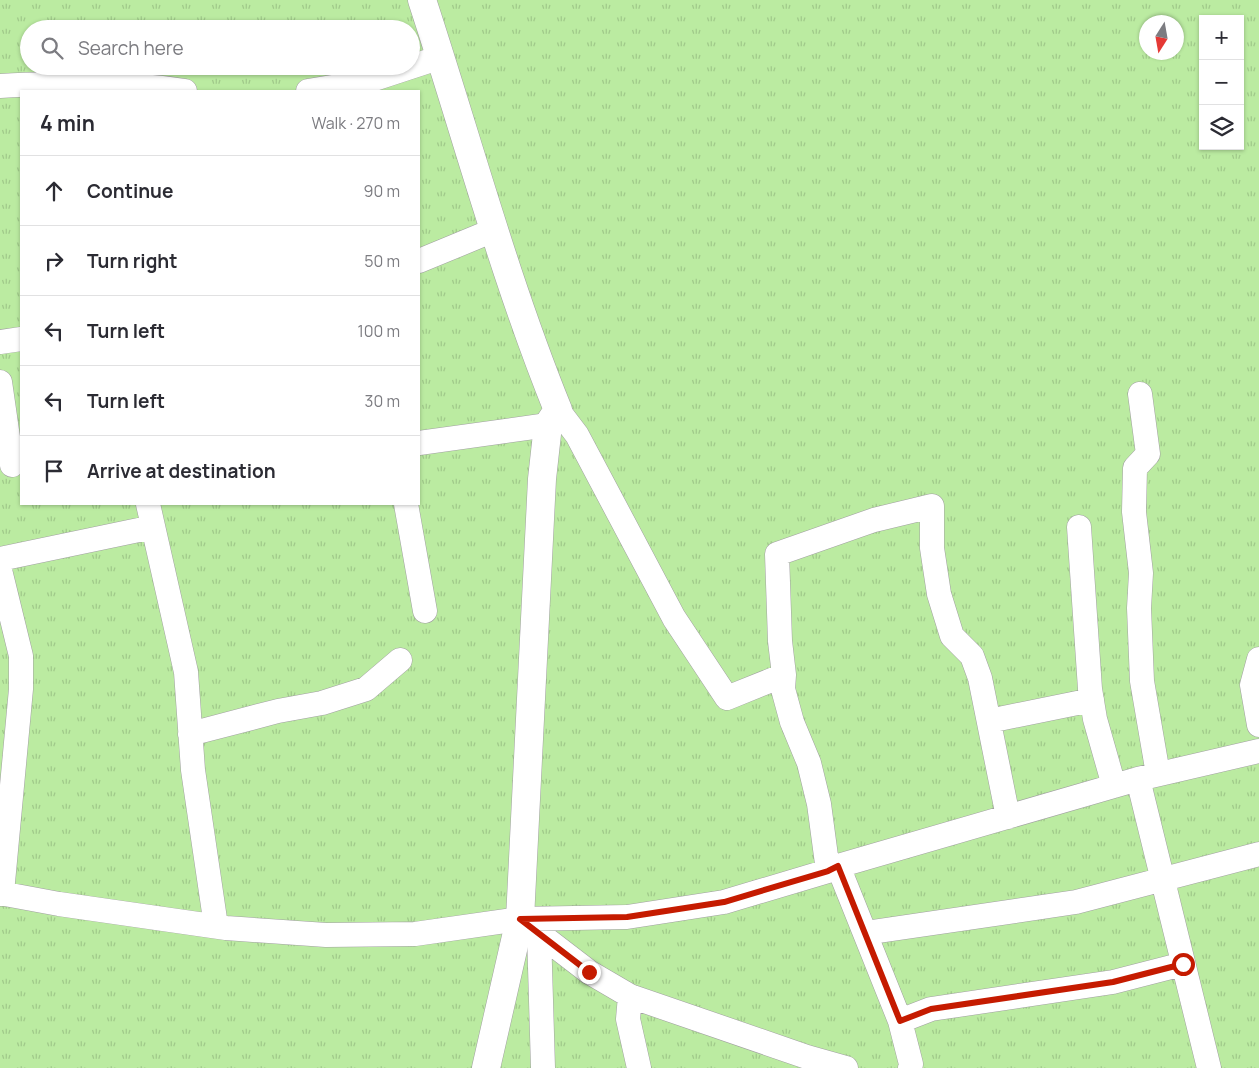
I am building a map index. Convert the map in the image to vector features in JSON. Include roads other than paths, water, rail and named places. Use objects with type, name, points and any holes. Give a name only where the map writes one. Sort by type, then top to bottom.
[{"type":"street","points":[[422,0],[494,230],[537,357],[553,418],[542,479],[530,926],[543,1068]]},
{"type":"street","points":[[420,64],[441,57]]},
{"type":"street","points":[[314,90],[368,81],[386,75]]},
{"type":"street","points":[[0,86],[145,85],[178,90]]},
{"type":"street","points":[[420,261],[494,230]]},
{"type":"street","points":[[0,342],[20,339]]},
{"type":"street","points":[[0,382],[12,465]]},
{"type":"street","points":[[1140,394],[1148,454],[1135,468],[1134,512],[1142,573],[1139,608],[1148,777],[1164,880],[1209,1068]]},
{"type":"street","points":[[420,443],[553,418],[576,435],[674,618],[727,698],[784,675]]},
{"type":"street","points":[[406,505],[425,611]]},
{"type":"street","points":[[910,1068],[911,1064],[900,1021],[865,933],[833,868],[809,763],[792,722],[783,689],[784,675],[780,641],[777,554],[874,520],[932,506],[932,548],[938,594],[952,636],[972,656],[980,678],[1008,817]]},
{"type":"street","points":[[0,559],[154,511],[186,672],[193,770],[216,926]]},
{"type":"street","points":[[1079,527],[1092,700],[1114,786]]},
{"type":"street","points":[[0,570],[21,656],[21,680],[1,893],[59,904],[216,926],[326,934],[415,934],[627,917],[714,904],[1114,786],[1259,751]]},
{"type":"street","points":[[1259,659],[1252,685],[1259,725]]},
{"type":"street","points":[[190,734],[278,711],[322,703],[366,689],[400,660]]},
{"type":"street","points":[[989,721],[1092,700]]},
{"type":"street","points":[[865,933],[1076,902],[1259,854]]},
{"type":"street","points":[[530,926],[589,972],[630,996],[807,1057],[846,1068]]},
{"type":"street","points":[[486,1068],[530,926]]},
{"type":"street","points":[[900,1021],[931,1009],[1113,982],[1183,964]]},
{"type":"street","points":[[630,996],[628,1019],[639,1068]]}]
